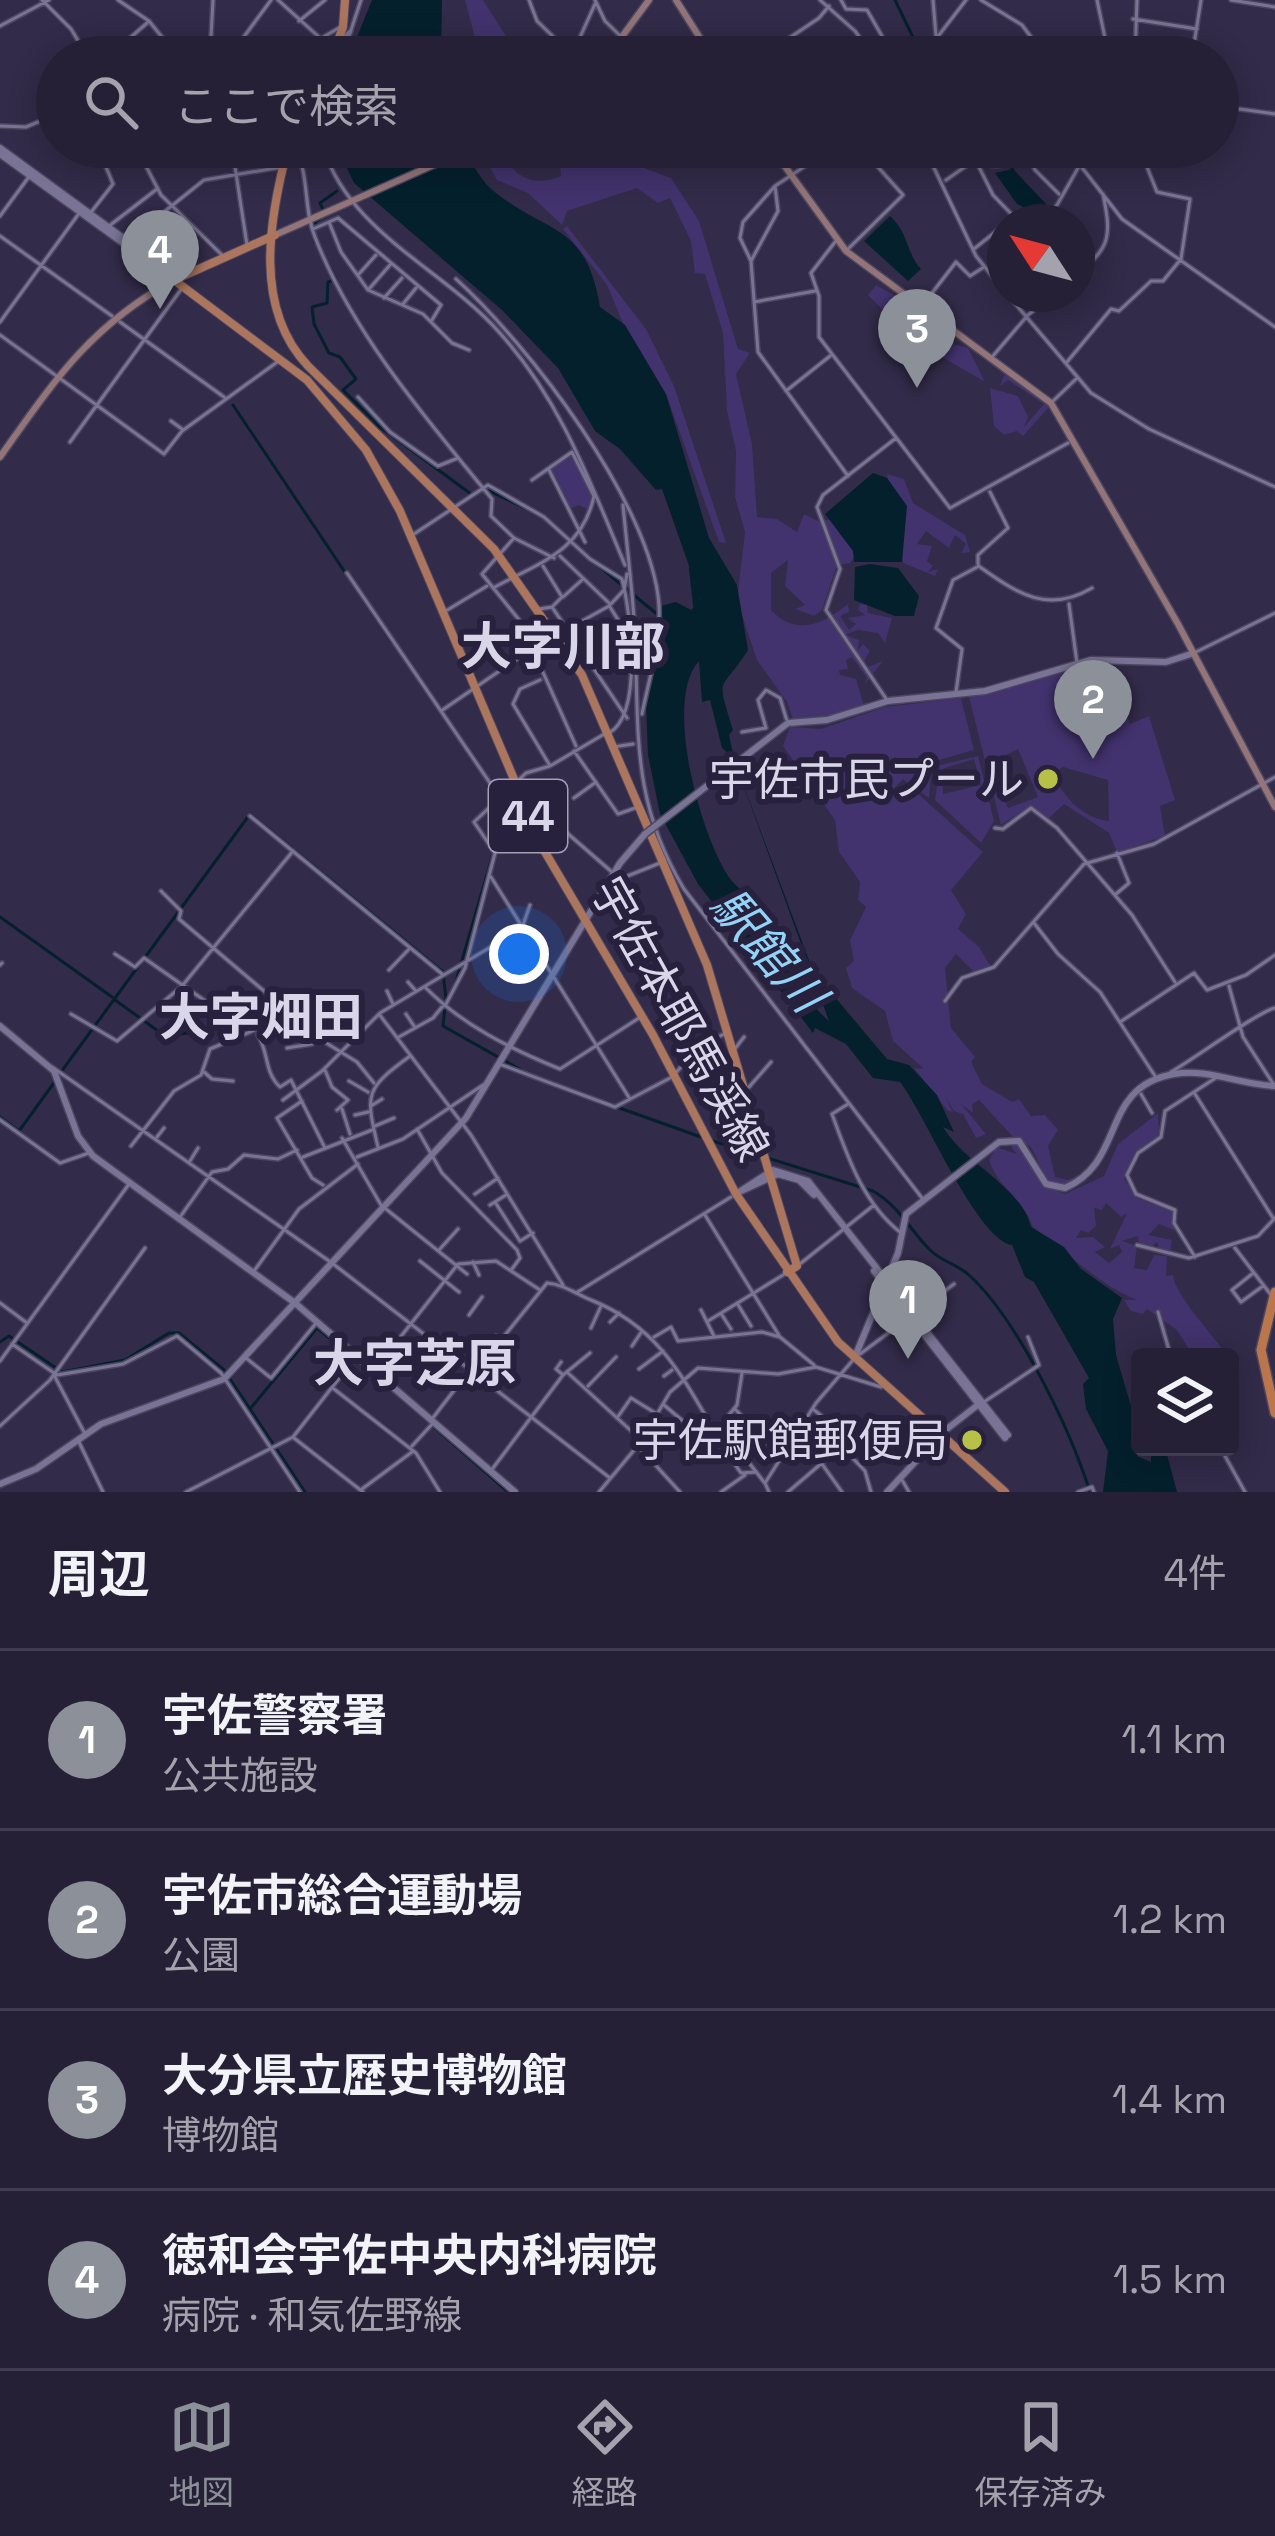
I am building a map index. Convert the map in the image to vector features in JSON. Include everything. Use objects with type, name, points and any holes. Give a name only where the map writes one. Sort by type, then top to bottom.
[{"type":"highway","points":[[1274,1295],[1262,1340],[1264,1382],[1275,1413]]},
{"type":"main road","points":[[342,36],[348,27],[345,0]]},
{"type":"main road","points":[[622,36],[649,0]]},
{"type":"main road","points":[[676,0],[699,36]]},
{"type":"main road","name":"宇佐本耶馬渓線","points":[[283,168],[270,293],[286,355],[338,406],[371,453],[414,533],[515,784],[586,920],[738,1193],[791,1270],[882,1386],[1009,1492]]},
{"type":"main road","points":[[0,457],[58,377],[113,317],[225,257],[427,168]]},
{"type":"main road","points":[[785,168],[846,251],[1051,403],[1194,653],[1275,807]]},
{"type":"main road","name":"宇佐本耶馬渓線","points":[[178,282],[286,355],[387,443],[496,551],[582,675],[704,957],[791,1270]]},
{"type":"main road","name":"宇佐本耶馬渓線","points":[[371,453],[445,612]]},
{"type":"main road","name":"宇佐本耶馬渓線","points":[[586,920],[738,1193]]},
{"type":"main road","name":"宇佐本耶馬渓線","points":[[857,1357],[1009,1492]]},
{"type":"street","points":[[118,0],[149,21],[161,36]]},
{"type":"street","points":[[245,36],[271,0]]},
{"type":"street","points":[[278,0],[316,36]]},
{"type":"street","points":[[298,23],[325,0]]},
{"type":"street","points":[[343,36],[361,0]]},
{"type":"street","points":[[530,0],[537,21],[552,36]]},
{"type":"street","points":[[820,0],[855,36]]},
{"type":"street","points":[[841,0],[846,8],[867,10],[882,36]]},
{"type":"street","points":[[933,0],[936,36]]},
{"type":"street","points":[[938,36],[965,0]]},
{"type":"street","points":[[981,0],[1022,25],[1030,36]]},
{"type":"street","points":[[1097,0],[1106,36]]},
{"type":"street","points":[[1134,36],[1137,0]]},
{"type":"street","points":[[1196,36],[1201,0]]},
{"type":"street","points":[[1231,0],[1275,7]]},
{"type":"street","points":[[0,26],[46,1],[72,36]]},
{"type":"street","points":[[209,36],[210,1]]},
{"type":"street","points":[[581,36],[595,1]]},
{"type":"street","points":[[595,1],[622,36]]},
{"type":"street","points":[[792,36],[829,6]]},
{"type":"street","points":[[1133,19],[1197,29]]},
{"type":"street","points":[[132,36],[149,21]]},
{"type":"street","points":[[327,36],[348,27]]},
{"type":"street","points":[[1239,109],[1275,113]]},
{"type":"street","points":[[0,126],[36,123]]},
{"type":"street","points":[[0,151],[178,282]]},
{"type":"street","points":[[0,322],[84,212],[113,184],[106,168]]},
{"type":"street","points":[[146,168],[157,189],[225,257]]},
{"type":"street","points":[[236,168],[248,247]]},
{"type":"street","points":[[128,241],[203,181],[270,168]]},
{"type":"street","points":[[303,168],[313,229],[380,354],[493,500],[491,515],[514,538],[556,556],[584,578],[609,604],[629,638]]},
{"type":"street","points":[[335,168],[353,201],[499,332],[560,416],[603,504],[627,568],[624,590],[609,604],[530,650],[441,711]]},
{"type":"street","points":[[799,168],[775,186],[743,222],[740,240],[751,261],[758,352],[848,476]]},
{"type":"street","points":[[846,251],[903,195],[879,168]]},
{"type":"street","points":[[936,168],[987,271]]},
{"type":"street","points":[[944,182],[966,168]]},
{"type":"street","points":[[979,168],[1002,204]]},
{"type":"street","points":[[1034,168],[1061,195]]},
{"type":"street","points":[[1054,204],[1078,168]]},
{"type":"street","points":[[1082,168],[1124,221],[1275,326]]},
{"type":"street","points":[[1066,363],[1111,309],[1119,311],[1151,281],[1163,281],[1180,259],[1190,199],[1156,192],[1147,168]]},
{"type":"street","points":[[0,216],[31,174]]},
{"type":"street","points":[[751,261],[778,211],[775,186]]},
{"type":"street","points":[[108,227],[157,189]]},
{"type":"street","points":[[1095,261],[1109,239],[1102,194]]},
{"type":"street","points":[[84,212],[178,282]]},
{"type":"street","points":[[313,229],[338,218],[442,307],[431,321]]},
{"type":"street","points":[[329,222],[368,290],[431,321],[450,342],[469,350]]},
{"type":"street","points":[[0,236],[225,398]]},
{"type":"street","points":[[973,250],[987,239]]},
{"type":"street","points":[[153,260],[173,240]]},
{"type":"street","points":[[836,241],[812,270],[818,335],[951,509],[1073,440]]},
{"type":"street","points":[[357,277],[377,254]]},
{"type":"street","points":[[921,308],[956,262],[970,276],[984,267]]},
{"type":"street","points":[[368,290],[390,265]]},
{"type":"street","points":[[383,299],[404,276]]},
{"type":"street","points":[[456,279],[540,366],[638,539],[659,600],[642,714]]},
{"type":"street","points":[[70,442],[144,339],[178,282]]},
{"type":"street","points":[[402,305],[417,286]]},
{"type":"street","points":[[754,302],[817,291]]},
{"type":"street","points":[[1025,312],[1076,379],[1149,429],[1275,487]]},
{"type":"street","points":[[991,359],[1032,312]]},
{"type":"street","points":[[0,335],[164,454],[184,430],[286,355]]},
{"type":"street","points":[[784,392],[832,355]]},
{"type":"street","points":[[1051,403],[1076,379]]},
{"type":"street","points":[[358,397],[390,432],[434,464],[460,458]]},
{"type":"street","points":[[171,421],[184,430]]},
{"type":"street","points":[[888,701],[826,610],[840,569],[817,504],[896,438]]},
{"type":"street","points":[[371,453],[387,443]]},
{"type":"street","points":[[445,612],[542,565],[579,535],[593,494],[574,453],[532,480]]},
{"type":"street","points":[[549,470],[564,491],[585,542]]},
{"type":"street","points":[[414,533],[483,488],[492,487],[540,514],[590,559],[622,579],[629,638],[627,718]]},
{"type":"street","points":[[989,490],[1008,528],[978,555],[979,566],[1024,598],[1069,602],[1092,588]]},
{"type":"street","points":[[589,513],[603,504]]},
{"type":"street","points":[[623,506],[634,635],[635,744],[656,836],[684,889],[923,1199]]},
{"type":"street","points":[[514,538],[482,570],[490,587],[518,619],[586,774],[597,781],[618,814],[639,807]]},
{"type":"street","points":[[626,545],[638,539]]},
{"type":"street","points":[[577,572],[590,559]]},
{"type":"street","points":[[542,565],[562,597]]},
{"type":"street","points":[[955,695],[962,649],[937,628],[953,580],[979,566]]},
{"type":"street","points":[[346,574],[490,783],[515,784]]},
{"type":"street","points":[[538,610],[552,607],[584,578]]},
{"type":"street","points":[[1069,602],[1077,663]]},
{"type":"street","points":[[552,607],[627,718]]},
{"type":"street","points":[[0,1484],[32,1471],[81,1436],[226,1376],[462,1123],[613,873],[645,834],[788,723],[827,720],[888,701],[955,695],[1077,663],[1109,658],[1169,662],[1275,613]]},
{"type":"street","points":[[542,680],[519,690],[512,702],[530,741],[550,766]]},
{"type":"street","points":[[742,732],[766,728],[758,700],[766,690],[780,698],[788,723]]},
{"type":"street","points":[[397,1038],[428,1022],[444,1006],[467,960],[495,850],[474,822],[515,784],[627,718]]},
{"type":"street","points":[[613,747],[635,744]]},
{"type":"street","points":[[946,1001],[962,978],[994,967],[1084,864],[1166,838],[1275,777]]},
{"type":"street","points":[[574,797],[597,781]]},
{"type":"street","points":[[526,807],[627,879],[662,862]]},
{"type":"street","points":[[995,828],[1002,830],[1016,814],[1033,808],[1115,895],[1175,982]]},
{"type":"street","points":[[250,816],[442,974]]},
{"type":"street","points":[[71,1014],[115,1042],[182,986],[293,851]]},
{"type":"street","points":[[1115,895],[1129,884],[1117,853]]},
{"type":"street","points":[[489,874],[630,1099]]},
{"type":"street","points":[[670,881],[684,889]]},
{"type":"street","points":[[161,891],[179,908],[179,919],[349,1057],[374,1083]]},
{"type":"street","points":[[283,1100],[325,1068],[379,1014],[522,924],[530,905]]},
{"type":"street","points":[[1033,921],[1058,954],[1098,989],[1158,1080]]},
{"type":"street","points":[[389,970],[410,947]]},
{"type":"street","points":[[115,954],[134,967],[144,958],[220,1012],[240,1036]]},
{"type":"street","points":[[1120,1022],[1195,973],[1206,990],[1229,984],[1275,955]]},
{"type":"street","points":[[408,982],[417,993]]},
{"type":"street","points":[[1229,984],[1240,1028],[1275,1086]]},
{"type":"street","points":[[424,986],[444,1006],[508,1048],[562,1069],[642,1016]]},
{"type":"street","points":[[387,991],[394,1006]]},
{"type":"street","points":[[857,1357],[886,1284],[905,1216],[923,1199],[999,1142],[1019,1141],[1045,1183],[1066,1188],[1095,1171],[1121,1104],[1262,1009],[1275,1009]]},
{"type":"street","points":[[131,1146],[174,1091],[203,1070],[208,1051],[296,1014]]},
{"type":"street","points":[[379,1014],[462,1123],[563,1287]]},
{"type":"street","points":[[406,1015],[416,1028]]},
{"type":"street","points":[[428,1022],[432,1031]]},
{"type":"street","points":[[403,1024],[408,1031]]},
{"type":"street","points":[[0,1026],[332,1263],[610,1478]]},
{"type":"street","points":[[256,1032],[279,1086]]},
{"type":"street","points":[[499,1064],[614,1107],[675,1073],[699,1047],[726,1033]]},
{"type":"street","points":[[287,1048],[309,1046],[319,1037]]},
{"type":"street","points":[[731,1052],[744,1037]]},
{"type":"street","points":[[378,1148],[370,1093],[374,1083],[410,1056]]},
{"type":"street","points":[[344,1064],[349,1057]]},
{"type":"street","points":[[743,1093],[771,1062]]},
{"type":"street","points":[[52,1067],[88,1153],[295,1303],[513,1491]]},
{"type":"street","points":[[325,1068],[332,1087],[348,1100],[339,1108],[350,1136]]},
{"type":"street","points":[[203,1070],[212,1079],[232,1081]]},
{"type":"street","points":[[1167,1075],[1219,1076],[1275,1086]]},
{"type":"street","points":[[1195,1257],[1174,1223],[1175,1210],[1136,1194],[1127,1177],[1137,1155],[1161,1137],[1165,1111],[1219,1076]]},
{"type":"street","points":[[268,1089],[291,1080],[325,1148]]},
{"type":"street","points":[[350,1081],[370,1093]]},
{"type":"street","points":[[253,1273],[324,1186],[487,1082]]},
{"type":"street","points":[[1139,1091],[1152,1113]]},
{"type":"street","points":[[1137,1245],[1195,1257],[1261,1234],[1274,1218],[1194,1092]]},
{"type":"street","points":[[355,1115],[382,1099]]},
{"type":"street","points":[[303,1101],[277,1118],[311,1178],[316,1176],[324,1186]]},
{"type":"street","points":[[850,1103],[832,1116],[855,1175],[902,1233]]},
{"type":"street","points":[[302,1158],[394,1118]]},
{"type":"street","points":[[0,1120],[61,1163],[88,1153]]},
{"type":"street","points":[[156,1138],[164,1128]]},
{"type":"street","points":[[417,1129],[444,1175],[517,1250],[520,1258],[511,1270]]},
{"type":"street","points":[[342,1138],[384,1208],[467,1274]]},
{"type":"street","points":[[189,1162],[199,1148]]},
{"type":"street","points":[[178,1219],[208,1177],[230,1168],[244,1155],[278,1159],[297,1150]]},
{"type":"street","points":[[230,1168],[236,1173]]},
{"type":"street","points":[[575,1294],[768,1174],[803,1183],[1007,1437]]},
{"type":"street","points":[[475,1194],[498,1178]]},
{"type":"street","points":[[0,1360],[129,1184]]},
{"type":"street","points":[[508,1194],[492,1203],[520,1241],[532,1233]]},
{"type":"street","points":[[500,1209],[513,1202]]},
{"type":"street","points":[[708,1321],[791,1270],[875,1204]]},
{"type":"street","points":[[704,1214],[780,1337],[815,1367],[882,1386]]},
{"type":"street","points":[[509,1226],[522,1217]]},
{"type":"street","points":[[438,1251],[458,1229]]},
{"type":"street","points":[[1234,1246],[1252,1266],[1252,1274],[1274,1295]]},
{"type":"street","points":[[0,1426],[54,1375],[145,1247]]},
{"type":"street","points":[[472,1260],[478,1275]]},
{"type":"street","points":[[375,1370],[456,1266],[491,1260],[540,1290]]},
{"type":"street","points":[[420,1261],[459,1292]]},
{"type":"street","points":[[1252,1274],[1232,1290],[1241,1302],[1263,1286]]},
{"type":"street","points":[[292,1437],[362,1491],[412,1450],[471,1370],[549,1283],[620,1311],[653,1338],[702,1402],[715,1431],[746,1474]]},
{"type":"street","points":[[766,1483],[837,1376],[954,1284]]},
{"type":"street","points":[[524,1294],[533,1301]]},
{"type":"street","points":[[469,1315],[482,1297]]},
{"type":"street","points":[[736,1303],[751,1326]]},
{"type":"street","points":[[0,1304],[27,1323]]},
{"type":"street","points":[[591,1328],[602,1304]]},
{"type":"street","points":[[701,1310],[715,1337]]},
{"type":"street","points":[[610,1322],[620,1311]]},
{"type":"street","points":[[1158,1312],[1168,1348]]},
{"type":"street","points":[[721,1313],[731,1329]]},
{"type":"street","points":[[245,1357],[271,1378],[317,1321]]},
{"type":"street","points":[[653,1338],[670,1327],[678,1341],[763,1332],[780,1337]]},
{"type":"street","points":[[632,1346],[643,1330]]},
{"type":"street","points":[[54,1375],[123,1364],[175,1335],[226,1376],[300,1492]]},
{"type":"street","points":[[887,1492],[941,1433],[1039,1365],[1028,1337]]},
{"type":"street","points":[[14,1342],[54,1375],[104,1492]]},
{"type":"street","points":[[639,1369],[664,1350]]},
{"type":"street","points":[[492,1470],[565,1374],[590,1354]]},
{"type":"street","points":[[186,1492],[292,1437],[358,1355]]},
{"type":"street","points":[[586,1389],[616,1357]]},
{"type":"street","points":[[1264,1382],[1275,1362]]},
{"type":"street","points":[[561,1363],[556,1369],[586,1389],[680,1492]]},
{"type":"street","points":[[599,1492],[640,1443],[681,1378],[704,1367],[778,1374],[815,1367]]},
{"type":"street","points":[[664,1376],[674,1369]]},
{"type":"street","points":[[715,1431],[734,1408],[742,1372]]},
{"type":"street","points":[[600,1374],[607,1382]]},
{"type":"street","points":[[333,1388],[412,1450],[440,1492]]},
{"type":"street","points":[[616,1419],[631,1398],[657,1414]]},
{"type":"street","points":[[662,1404],[690,1427],[715,1431]]},
{"type":"street","points":[[734,1408],[783,1459]]},
{"type":"street","points":[[788,1492],[850,1439],[813,1409]]},
{"type":"street","points":[[842,1447],[865,1471],[871,1492]]},
{"type":"street","points":[[743,1455],[770,1492]]},
{"type":"street","points":[[1225,1456],[1245,1492]]},
{"type":"street","points":[[821,1463],[842,1492]]},
{"type":"street","points":[[721,1492],[756,1472]]},
{"type":"street","points":[[901,1479],[909,1492]]},
{"type":"street","points":[[985,1492],[995,1484]]},
{"type":"street","points":[[1078,1492],[1092,1487],[1094,1492]]},
{"type":"shaded area","points":[[465,0],[483,0],[506,36],[475,36]]},
{"type":"shaded area","points":[[490,168],[512,168],[539,181],[561,176],[560,168],[644,168],[671,178],[699,221],[738,349],[750,353],[736,374],[752,444],[757,517],[777,519],[797,532],[804,514],[820,522],[831,519],[857,553],[850,563],[837,565],[822,610],[814,616],[795,609],[805,605],[785,586],[788,560],[771,573],[771,610],[792,624],[803,625],[823,620],[848,604],[849,612],[840,616],[849,630],[856,624],[847,618],[865,615],[858,610],[860,604],[867,605],[868,613],[892,618],[885,643],[878,633],[858,630],[845,635],[859,640],[858,650],[863,644],[870,651],[864,661],[868,667],[883,661],[864,685],[867,678],[852,657],[846,660],[848,669],[839,670],[840,675],[856,679],[864,705],[819,719],[793,719],[787,702],[757,660],[737,600],[745,532],[735,497],[736,451],[727,411],[723,333],[705,274],[695,273],[691,241],[670,198],[658,203],[637,188],[567,211],[562,225],[528,193],[497,180]]},
{"type":"shaded area","points":[[567,226],[646,329],[674,386],[726,543],[719,542],[666,394],[633,347],[607,285],[563,229]]},
{"type":"shaded area","points":[[876,285],[919,309],[897,324],[910,345],[931,330],[906,359],[906,343],[892,321],[896,310],[882,309],[868,295]]},
{"type":"shaded area","points":[[930,338],[968,348],[985,382],[930,350],[926,344]]},
{"type":"shaded area","points":[[1004,375],[1049,407],[1023,436],[1017,431],[1004,435],[994,426],[990,388],[1018,396],[1028,417],[1024,427],[1044,404],[1008,380],[1000,386]]},
{"type":"shaded area","points":[[571,453],[593,495],[589,510],[579,505],[569,509],[551,469]]},
{"type":"shaded area","points":[[887,474],[904,479],[913,503],[965,535],[970,552],[961,553],[966,544],[955,535],[949,548],[926,531],[917,544],[932,546],[927,561],[933,566],[928,572],[938,569],[935,576],[903,563]]},
{"type":"shaded area","points":[[1093,664],[1097,684],[1119,696],[1130,724],[1149,716],[1175,800],[1160,806],[1165,836],[1117,852],[1109,833],[1064,804],[1048,819],[1028,807],[1001,825],[969,697]],"holes":[[[1018,749],[1038,797],[1008,808],[992,762]],[[1063,767],[1108,780],[1109,821],[1082,811],[1068,798],[1052,774]]]},
{"type":"shaded area","points":[[961,698],[974,750],[932,762],[929,798],[903,779],[886,797],[907,784],[983,852],[951,890],[966,914],[958,929],[979,947],[991,967],[977,975],[956,954],[945,968],[951,1028],[975,1057],[971,1062],[982,1084],[1012,1102],[1019,1099],[1031,1116],[1045,1115],[1058,1130],[1048,1146],[1055,1177],[1068,1180],[1087,1171],[1063,1188],[1051,1187],[1031,1147],[1014,1138],[979,1100],[972,1104],[973,1113],[961,1104],[986,1134],[976,1138],[963,1114],[954,1111],[945,1096],[953,1112],[948,1111],[914,1068],[924,1069],[893,1041],[885,1011],[852,988],[846,968],[854,961],[850,940],[866,907],[858,900],[860,882],[839,852],[835,820],[783,746],[790,727],[821,729],[885,707]]},
{"type":"shaded area","points":[[978,756],[994,821],[981,843],[935,800],[940,765]],"holes":[[[974,759],[981,785],[943,794],[942,769]]]},
{"type":"shaded area","points":[[1158,1113],[1159,1135],[1134,1157],[1124,1179],[1137,1198],[1173,1212],[1174,1230],[1159,1224],[1148,1235],[1172,1240],[1170,1253],[1160,1252],[1157,1242],[1150,1248],[1139,1245],[1138,1236],[1122,1241],[1137,1246],[1134,1268],[1147,1270],[1154,1255],[1167,1256],[1166,1276],[1173,1275],[1187,1304],[1221,1348],[1188,1348],[1177,1330],[1147,1309],[1143,1314],[1131,1311],[1124,1300],[1137,1300],[1095,1276],[1033,1227],[989,1160],[997,1147],[1016,1154],[1011,1146],[1016,1144],[1031,1155],[1043,1185],[1065,1194],[1104,1176],[1118,1144]],"holes":[[[1106,1203],[1121,1217],[1127,1213],[1110,1249],[1119,1245],[1122,1252],[1109,1263],[1095,1252],[1105,1247],[1093,1237],[1076,1238],[1081,1230],[1088,1233],[1096,1226],[1094,1208],[1102,1210]]]},
{"type":"water","points":[[372,0],[442,0],[441,36],[357,36]]},
{"type":"water","points":[[347,168],[475,168],[491,189],[515,207],[563,234],[585,260],[600,307],[625,325],[666,394],[709,538],[737,585],[748,650],[723,685],[734,758],[722,748],[710,700],[702,702],[699,661],[689,680],[684,707],[690,771],[720,861],[731,880],[760,907],[795,979],[829,1021],[736,765],[813,971],[887,1059],[909,1065],[937,1095],[954,1132],[943,1127],[1017,1200],[1031,1227],[1064,1247],[1081,1269],[1122,1298],[1113,1319],[1116,1355],[1131,1406],[1131,1456],[1151,1462],[1151,1456],[1167,1456],[1177,1492],[1103,1492],[1108,1451],[1086,1409],[1083,1384],[1089,1378],[1034,1282],[1025,1277],[1012,1245],[983,1222],[900,1082],[873,1078],[846,1044],[815,1028],[813,1033],[698,884],[660,814],[648,755],[646,706],[661,606],[676,602],[691,610],[701,600],[662,489],[656,490],[620,449],[595,431],[558,368],[503,311],[354,183]]},
{"type":"water","points":[[1013,169],[1046,204],[1017,204],[995,173]]},
{"type":"water","points":[[890,216],[921,269],[908,281],[864,241]]},
{"type":"water","points":[[873,473],[887,478],[907,506],[902,562],[854,562],[853,551],[825,514]]},
{"type":"water","points":[[855,567],[898,568],[919,596],[914,616],[895,616],[854,600]]},
{"type":"waterway","points":[[895,0],[912,36]]},
{"type":"waterway","points":[[324,212],[320,203],[337,191]]},
{"type":"waterway","points":[[315,242],[311,227],[319,219]]},
{"type":"waterway","points":[[329,266],[336,279],[328,282],[327,303],[312,307],[314,324],[329,353],[340,357],[356,379],[343,390],[380,427],[471,494]]},
{"type":"waterway","points":[[233,405],[391,641]]},
{"type":"waterway","points":[[485,489],[529,510]]},
{"type":"waterway","points":[[565,538],[658,615]]},
{"type":"waterway","name":"駅館川","points":[[693,569],[698,613]]},
{"type":"waterway","points":[[488,782],[496,797],[491,804]]},
{"type":"waterway","points":[[146,956],[250,814],[443,972],[446,999]]},
{"type":"waterway","points":[[454,988],[493,854]]},
{"type":"waterway","points":[[0,917],[112,997]]},
{"type":"waterway","points":[[61,1072],[140,964]]},
{"type":"waterway","points":[[115,1000],[165,1036],[226,1028]]},
{"type":"waterway","points":[[445,1007],[443,1026],[521,1070]]},
{"type":"waterway","points":[[0,1117],[19,1131],[56,1080]]},
{"type":"waterway","points":[[614,1106],[701,1137]]},
{"type":"waterway","points":[[710,1140],[873,1191],[930,1250],[969,1275],[1024,1347],[1070,1438],[1090,1492]]},
{"type":"waterway","points":[[250,1409],[317,1328],[353,1357]]},
{"type":"waterway","points":[[0,1342],[9,1336],[62,1372],[125,1360],[169,1333],[179,1333],[224,1370],[305,1492]]},
{"type":"waterway","points":[[433,1426],[508,1492]]},
{"type":"place","name":"徳和会宇佐中央内科病院","points":[[160,309]]},
{"type":"place","name":"大分県立歴史博物館","points":[[917,388]]},
{"type":"place","name":"宇佐市総合運動場","points":[[1093,759]]},
{"type":"place","name":"宇佐市民プール","points":[[1048,779]]},
{"type":"place","name":"宇佐警察署","points":[[908,1359]]},
{"type":"place","name":"宇佐駅館郵便局","points":[[972,1440]]},
{"type":"district","name":"大字川部","points":[[563,646]]},
{"type":"district","name":"大字畑田","points":[[261,1017]]},
{"type":"district","name":"大字芝原","points":[[415,1363]]}]
